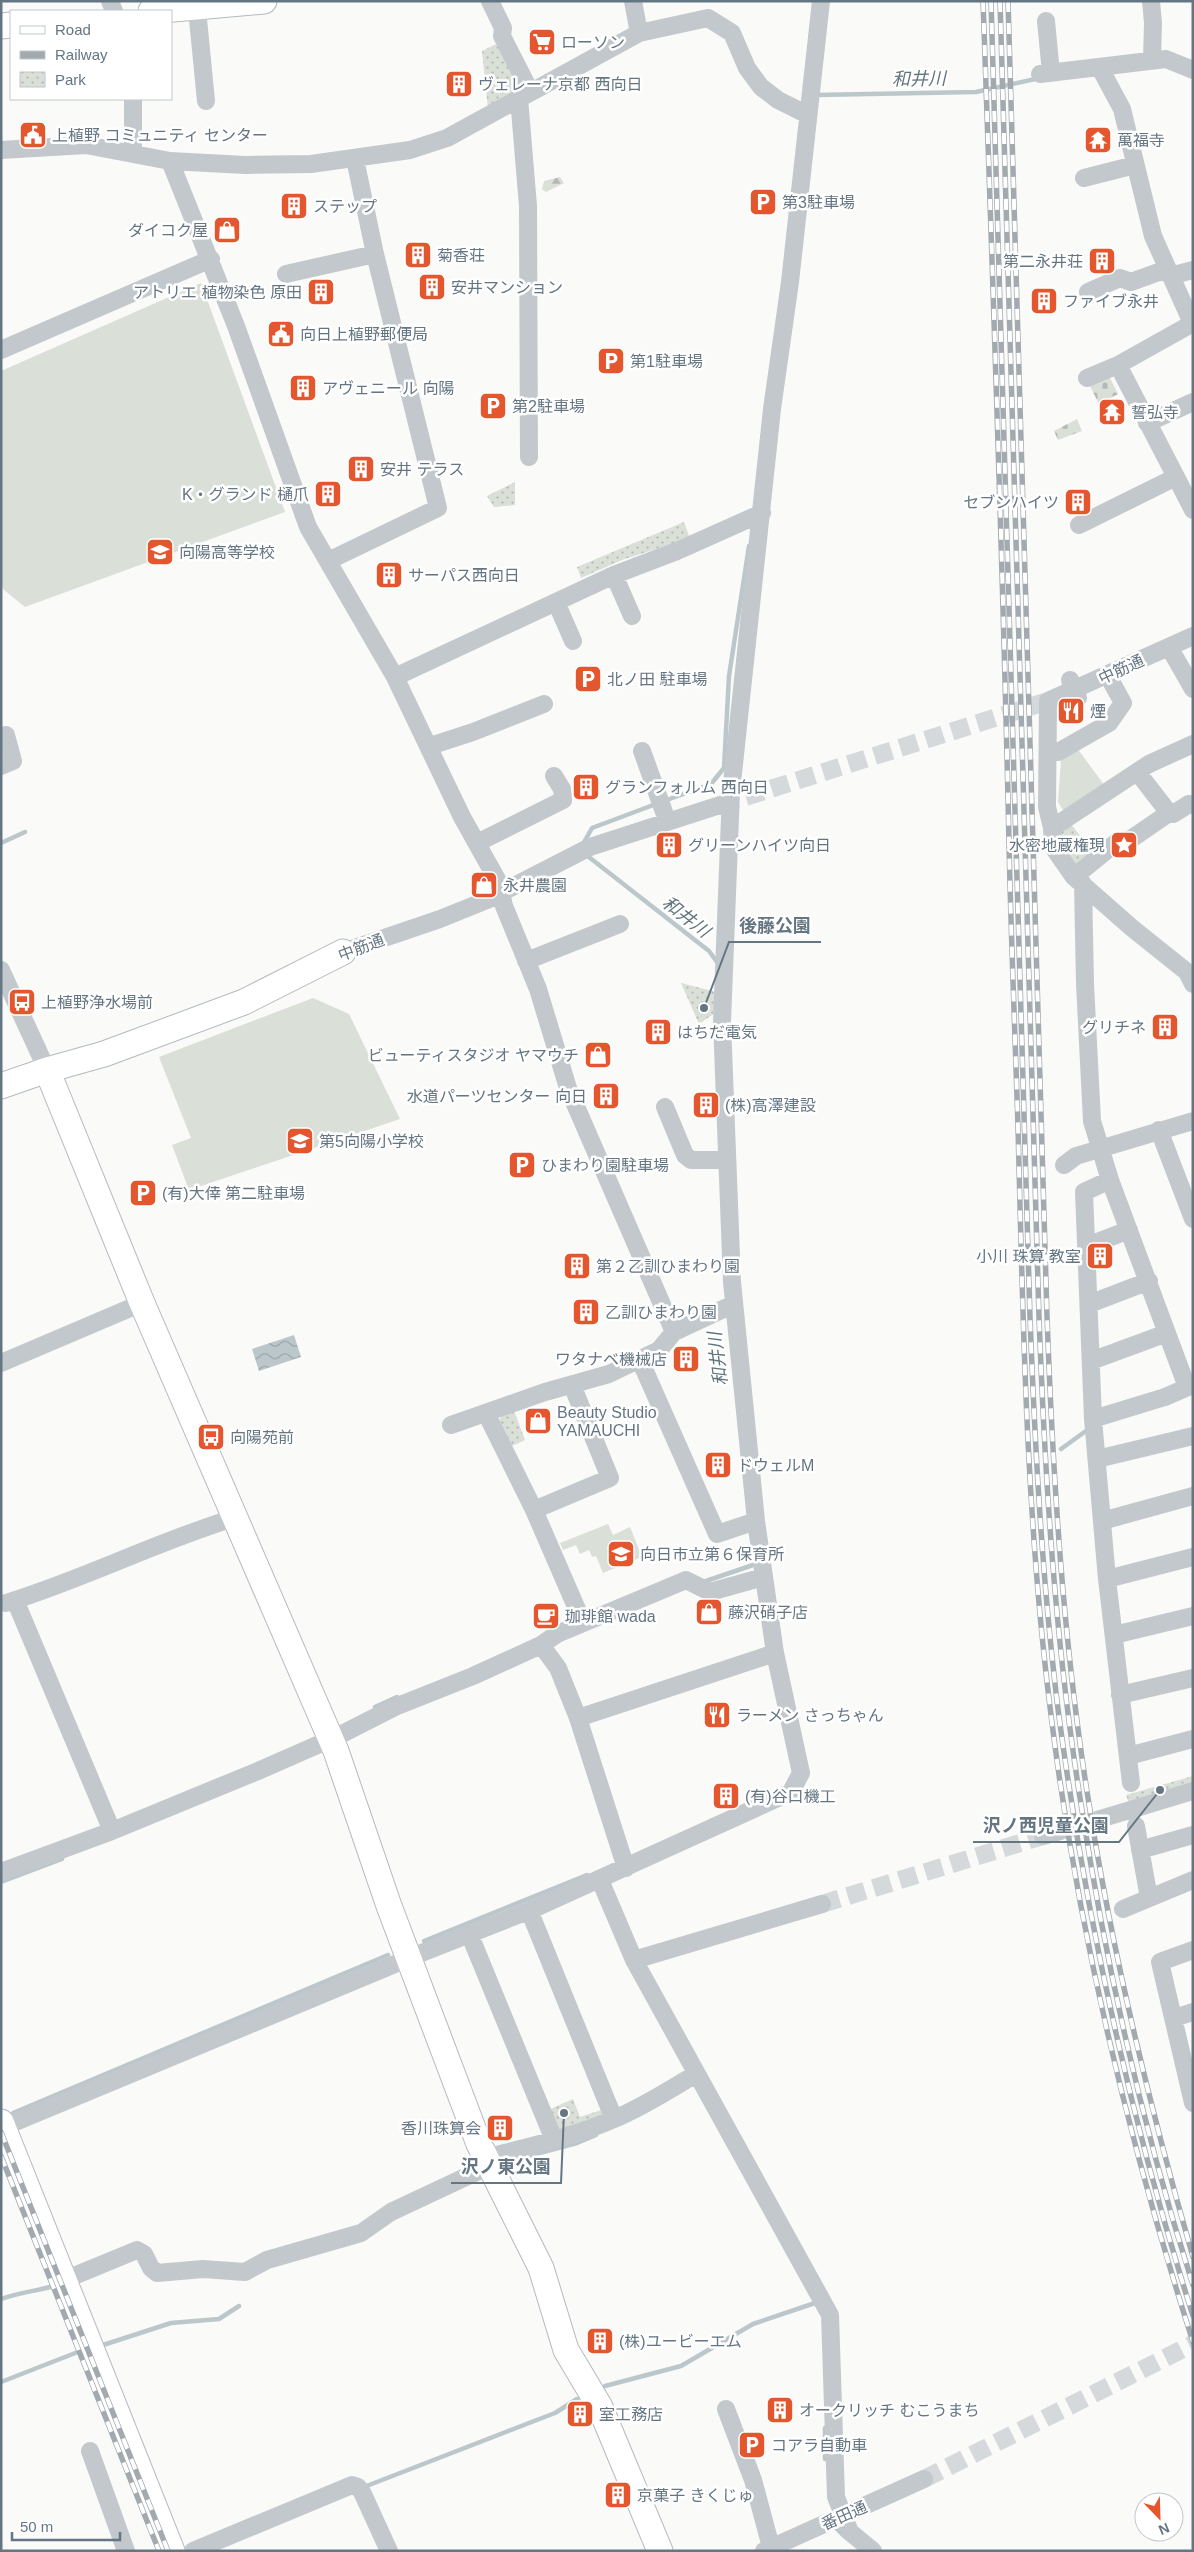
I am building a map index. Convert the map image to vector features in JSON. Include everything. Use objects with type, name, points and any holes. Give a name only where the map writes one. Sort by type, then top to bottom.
[{"type":"street","points":[[172,10],[264,1]]},
{"type":"street","points":[[490,1],[503,28],[502,36],[524,94],[528,206],[529,457]]},
{"type":"street","points":[[633,1],[638,33]]},
{"type":"street","points":[[172,2551],[2,2126],[600,1880],[791,1792],[801,1773],[775,1653],[756,1521],[734,1304],[726,1160],[722,1022],[725,799],[762,513],[772,409],[790,282],[821,1]]},
{"type":"street","points":[[1151,1],[1154,23],[1152,59]]},
{"type":"street","points":[[197,9],[206,101]]},
{"type":"street","points":[[1,150],[86,145],[170,160],[311,164],[355,159],[429,145],[447,138],[638,33],[708,18],[732,33],[747,68],[761,87],[778,100],[808,114]]},
{"type":"street","points":[[1046,21],[1045,74],[1100,68],[1152,59],[1176,61],[1193,70]]},
{"type":"street","points":[[1087,378],[1118,365],[1192,323],[1153,236],[1122,109],[1100,68]]},
{"type":"street","points":[[133,100],[134,153]]},
{"type":"street","points":[[328,561],[438,508],[375,254],[355,159]]},
{"type":"street","points":[[170,160],[211,259],[308,527],[395,677],[430,746],[462,816],[499,883],[500,894],[526,961],[568,1088],[674,1332]]},
{"type":"street","points":[[1084,178],[1135,165]]},
{"type":"street","points":[[286,274],[375,254]]},
{"type":"street","points":[[1,350],[211,259]]},
{"type":"street","points":[[1088,292],[1120,278],[1131,282],[1169,272],[1193,270]]},
{"type":"street","points":[[1118,365],[1193,510]]},
{"type":"street","points":[[1147,423],[1193,402]]},
{"type":"street","points":[[1079,525],[1176,477]]},
{"type":"street","points":[[395,677],[614,575],[677,551],[762,513]]},
{"type":"street","points":[[614,575],[632,616]]},
{"type":"street","points":[[556,602],[573,641]]},
{"type":"street","name":"中筋通","points":[[1052,828],[1047,807],[1048,701],[1170,650],[1193,636]]},
{"type":"street","points":[[1078,698],[1112,683],[1170,650],[1193,689]]},
{"type":"street","points":[[1070,680],[1079,701],[1061,709],[1057,717],[1058,752],[1052,828],[1053,847],[1079,880],[1132,928],[1191,975]]},
{"type":"street","points":[[1058,752],[1109,723],[1123,703],[1112,683]]},
{"type":"street","points":[[430,746],[474,732],[544,704]]},
{"type":"street","points":[[1,766],[13,761],[6,734]]},
{"type":"street","points":[[1052,828],[1149,764],[1193,744]]},
{"type":"street","points":[[642,751],[664,812]]},
{"type":"street","points":[[1138,773],[1170,813]]},
{"type":"street","points":[[477,843],[563,800],[562,789],[554,776]]},
{"type":"street","points":[[586,850],[598,833],[664,812],[725,799]]},
{"type":"street","name":"中筋通","points":[[1,1086],[47,1070],[112,1052],[244,1002],[342,952],[440,919],[500,894],[586,850],[725,799]]},
{"type":"street","points":[[1093,1419],[1164,1397],[1190,1386],[1167,1333],[1110,1180],[1092,1121],[1079,880],[1117,842],[1131,839],[1170,813],[1173,814],[1189,804],[1193,805]]},
{"type":"street","points":[[526,961],[620,924]]},
{"type":"street","points":[[1,970],[47,1070],[142,1303],[193,1416],[234,1518],[330,1739],[409,1958],[487,2162],[541,2268],[566,2350],[600,2407],[660,2551]]},
{"type":"street","points":[[665,1108],[685,1155],[691,1160],[726,1160]]},
{"type":"street","points":[[1064,1165],[1076,1156],[1193,1121]]},
{"type":"street","points":[[1159,1130],[1193,1219]]},
{"type":"street","points":[[1110,1180],[1084,1192],[1093,1419],[1107,1578],[1131,1783]]},
{"type":"street","points":[[1087,1246],[1129,1230]]},
{"type":"street","points":[[1089,1304],[1149,1281]]},
{"type":"street","points":[[1,1363],[142,1303]]},
{"type":"street","points":[[451,1425],[609,1374],[659,1350],[674,1332],[734,1304]]},
{"type":"street","points":[[1091,1361],[1167,1333]]},
{"type":"street","points":[[640,1360],[717,1534],[756,1521]]},
{"type":"street","points":[[534,1510],[610,1478],[572,1385]]},
{"type":"street","points":[[486,1413],[534,1510],[583,1623]]},
{"type":"street","points":[[1097,1459],[1193,1436]]},
{"type":"street","points":[[1102,1521],[1193,1496]]},
{"type":"street","points":[[112,1832],[11,1601],[113,1565],[201,1528],[234,1518]]},
{"type":"street","points":[[1107,1578],[1193,1557]]},
{"type":"street","points":[[1,1872],[112,1832],[330,1739],[395,1707],[474,1676],[583,1623],[686,1580],[710,1592],[764,1578]]},
{"type":"street","points":[[1114,1635],[1193,1616]]},
{"type":"street","points":[[546,1641],[578,1718],[626,1868]]},
{"type":"street","points":[[578,1718],[775,1653]]},
{"type":"street","points":[[1120,1695],[1193,1678]]},
{"type":"street","points":[[1128,1756],[1193,1739]]},
{"type":"street","points":[[1100,1819],[1193,1791]]},
{"type":"street","points":[[1136,1826],[1149,1898]]},
{"type":"street","points":[[1043,1836],[1060,1831]]},
{"type":"street","points":[[1140,1850],[1193,1834]]},
{"type":"street","points":[[600,1880],[634,1960],[830,2315],[836,2497],[850,2532],[873,2551]]},
{"type":"street","points":[[1123,1909],[1193,1880]]},
{"type":"street","points":[[634,1960],[822,1904]]},
{"type":"street","points":[[529,1910],[614,2119]]},
{"type":"street","points":[[468,1933],[554,2140]]},
{"type":"street","points":[[1193,1950],[1160,1962],[1189,2074],[1193,2103]]},
{"type":"street","points":[[1174,2018],[1193,2012]]},
{"type":"street","points":[[64,2280],[137,2250],[144,2254],[151,2268],[157,2273],[203,2269],[245,2272],[267,2260],[361,2233],[391,2212],[487,2162],[614,2119],[662,2095],[696,2074]]},
{"type":"street","points":[[726,2409],[753,2480],[768,2549]]},
{"type":"street","points":[[90,2452],[126,2551]]},
{"type":"street","name":"番田通","points":[[768,2549],[795,2545],[843,2516],[924,2479]]},
{"type":"street","points":[[193,2551],[352,2485],[360,2489],[389,2551]]},
{"type":"green space","points":[[496,44],[522,88],[488,109],[482,51]]},
{"type":"green space","points":[[560,177],[564,183],[546,192],[542,189],[544,181]]},
{"type":"green space","points":[[201,283],[285,512],[25,607],[4,590],[1,583],[1,371]]},
{"type":"green space","points":[[1108,374],[1118,394],[1099,404],[1089,384]]},
{"type":"green space","points":[[1077,419],[1082,431],[1058,440],[1054,431]]},
{"type":"green space","points":[[515,482],[515,505],[494,507],[487,496]]},
{"type":"green space","points":[[684,522],[689,536],[672,544],[622,560],[581,578],[577,567]]},
{"type":"green space","points":[[1077,748],[1105,786],[1064,812],[1058,802],[1061,759]]},
{"type":"green space","points":[[1070,823],[1095,854],[1077,867],[1059,847],[1058,833]]},
{"type":"green space","points":[[681,983],[716,992],[715,1013],[699,1024]]},
{"type":"green space","points":[[313,998],[349,1014],[400,1119],[189,1190],[172,1145],[191,1138],[159,1057]]},
{"type":"green space","points":[[513,1408],[525,1440],[510,1447],[499,1422],[502,1413]]},
{"type":"green space","points":[[608,1524],[613,1535],[630,1527],[642,1557],[603,1573],[596,1556],[592,1557],[589,1550],[580,1554],[576,1545],[563,1550],[560,1543]]},
{"type":"green space","points":[[1193,1776],[1193,1784],[1129,1803],[1126,1795]]},
{"type":"green space","points":[[573,2099],[580,2117],[601,2110],[604,2117],[563,2130],[558,2129],[548,2110]]},
{"type":"water","points":[[294,1335],[301,1357],[259,1371],[252,1349]]},
{"type":"waterway","name":"和井川","points":[[816,95],[976,92],[1035,79]]},
{"type":"waterway","name":"和井川","points":[[664,801],[711,784],[724,768],[729,676],[749,546]]},
{"type":"waterway","name":"和井川","points":[[583,844],[592,828],[656,804]]},
{"type":"waterway","points":[[1,843],[25,832]]},
{"type":"waterway","name":"和井川","points":[[585,854],[709,951],[717,962]]},
{"type":"waterway","points":[[1061,1449],[1090,1428]]},
{"type":"waterway","points":[[703,1582],[755,1563]]},
{"type":"waterway","points":[[375,1707],[397,1697]]},
{"type":"waterway","points":[[1,1882],[62,1859]]},
{"type":"waterway","points":[[424,1941],[587,1875]]},
{"type":"waterway","points":[[13,2113],[388,1955]]},
{"type":"waterway","points":[[506,2162],[577,2143],[596,2135]]},
{"type":"waterway","points":[[1,2299],[57,2285]]},
{"type":"waterway","points":[[605,2386],[681,2366],[753,2324],[815,2303]]},
{"type":"waterway","points":[[100,2346],[171,2323],[219,2319],[239,2306]]},
{"type":"waterway","points":[[1,2382],[83,2350]]},
{"type":"waterway","points":[[364,2487],[555,2413],[577,2399]]},
{"type":"waterway","points":[[825,2428],[825,2459]]},
{"type":"waterway","points":[[836,2528],[844,2536]]},
{"type":"tunnel","points":[[720,805],[1048,701]]},
{"type":"tunnel","points":[[1060,1831],[1100,1819]]},
{"type":"tunnel","points":[[822,1904],[1043,1836]]},
{"type":"tunnel","points":[[924,2479],[1193,2344]]},
{"type":"railway","points":[[983,1],[1001,527],[1024,1345],[1031,1490],[1042,1635],[1061,1788],[1089,1949],[1106,2028],[1146,2186],[1193,2342]]},
{"type":"railway","points":[[991,1],[1030,1317],[1043,1562],[1058,1709],[1069,1786],[1096,1939],[1112,2015],[1149,2166],[1193,2316]]},
{"type":"railway","points":[[1000,1],[1039,1317],[1052,1561],[1072,1743],[1102,1926],[1142,2107],[1193,2285]]},
{"type":"railway","points":[[1008,1],[1047,1316],[1060,1561],[1080,1743],[1109,1918],[1148,2089],[1193,2257]]},
{"type":"railway","points":[[1,2132],[168,2551]]},
{"type":"railway","points":[[1,2156],[159,2551]]},
{"type":"place","name":"ローソン","points":[[542,42]]},
{"type":"place","name":"ヴェレーナ京都 西向日","points":[[459,84]]},
{"type":"place","name":"上植野 コミュニティ センター","points":[[33,135]]},
{"type":"place","name":"萬福寺","points":[[1098,140]]},
{"type":"place","name":"第3駐車場","points":[[763,202]]},
{"type":"place","name":"ステップ","points":[[294,206]]},
{"type":"place","name":"ダイコク屋","points":[[227,230]]},
{"type":"place","name":"菊香荘","points":[[418,255]]},
{"type":"place","name":"第二永井荘","points":[[1102,261]]},
{"type":"place","name":"安井マンション","points":[[432,287]]},
{"type":"place","name":"アトリエ 植物染色 原田","points":[[321,292]]},
{"type":"place","name":"ファイブ永井","points":[[1044,301]]},
{"type":"place","name":"向日上植野郵便局","points":[[281,334]]},
{"type":"place","name":"第1駐車場","points":[[611,361]]},
{"type":"place","name":"アヴェニール 向陽","points":[[303,388]]},
{"type":"place","name":"第2駐車場","points":[[493,406]]},
{"type":"place","name":"誓弘寺","points":[[1112,412]]},
{"type":"place","name":"安井 テラス","points":[[361,469]]},
{"type":"place","name":"K・グランド 樋爪","points":[[328,494]]},
{"type":"place","name":"セブンハイツ","points":[[1078,502]]},
{"type":"place","name":"向陽高等学校","points":[[160,552]]},
{"type":"place","name":"サーパス西向日","points":[[389,575]]},
{"type":"place","name":"北ノ田 駐車場","points":[[588,679]]},
{"type":"place","name":"煙","points":[[1071,711]]},
{"type":"place","name":"グランフォルム 西向日","points":[[586,787]]},
{"type":"place","name":"グリーンハイツ向日","points":[[669,845]]},
{"type":"place","name":"水密地蔵権現","points":[[1124,845]]},
{"type":"place","name":"永井農園","points":[[484,885]]},
{"type":"place","name":"上植野浄水場前","points":[[22,1002]]},
{"type":"place","name":"後藤公園","points":[[704,1008]]},
{"type":"place","name":"グリチネ","points":[[1165,1027]]},
{"type":"place","name":"はちだ電気","points":[[658,1032]]},
{"type":"place","name":"ビューティスタジオ ヤマウチ","points":[[598,1055]]},
{"type":"place","name":"水道パーツセンター 向日","points":[[606,1096]]},
{"type":"place","name":"(株)高澤建設","points":[[706,1105]]},
{"type":"place","name":"第5向陽小学校","points":[[300,1141]]},
{"type":"place","name":"ひまわり園駐車場","points":[[522,1165]]},
{"type":"place","name":"(有)大倖 第二駐車場","points":[[143,1193]]},
{"type":"place","name":"小川 珠算 教室","points":[[1100,1256]]},
{"type":"place","name":"第２乙訓ひまわり園","points":[[577,1266]]},
{"type":"place","name":"乙訓ひまわり園","points":[[586,1312]]},
{"type":"place","name":"ワタナベ機械店","points":[[686,1359]]},
{"type":"place","name":"Beauty Studio YAMAUCHI","points":[[538,1421]]},
{"type":"place","name":"向陽苑前","points":[[211,1437]]},
{"type":"place","name":"ドウェルM","points":[[718,1465]]},
{"type":"place","name":"向日市立第６保育所","points":[[621,1554]]},
{"type":"place","name":"藤沢硝子店","points":[[709,1612]]},
{"type":"place","name":"珈琲館 wada","points":[[546,1616]]},
{"type":"place","name":"ラーメン さっちゃん","points":[[717,1715]]},
{"type":"place","name":"沢ノ西児童公園","points":[[1160,1790]]},
{"type":"place","name":"(有)谷口機工","points":[[726,1796]]},
{"type":"place","name":"沢ノ東公園","points":[[564,2113]]},
{"type":"place","name":"香川珠算会","points":[[500,2128]]},
{"type":"place","name":"(株)ユービーエム","points":[[600,2341]]},
{"type":"place","name":"オークリッチ むこうまち","points":[[780,2410]]},
{"type":"place","name":"室工務店","points":[[580,2414]]},
{"type":"place","name":"コアラ自動車","points":[[752,2445]]},
{"type":"place","name":"京菓子 きくじゅ","points":[[618,2495]]}]
